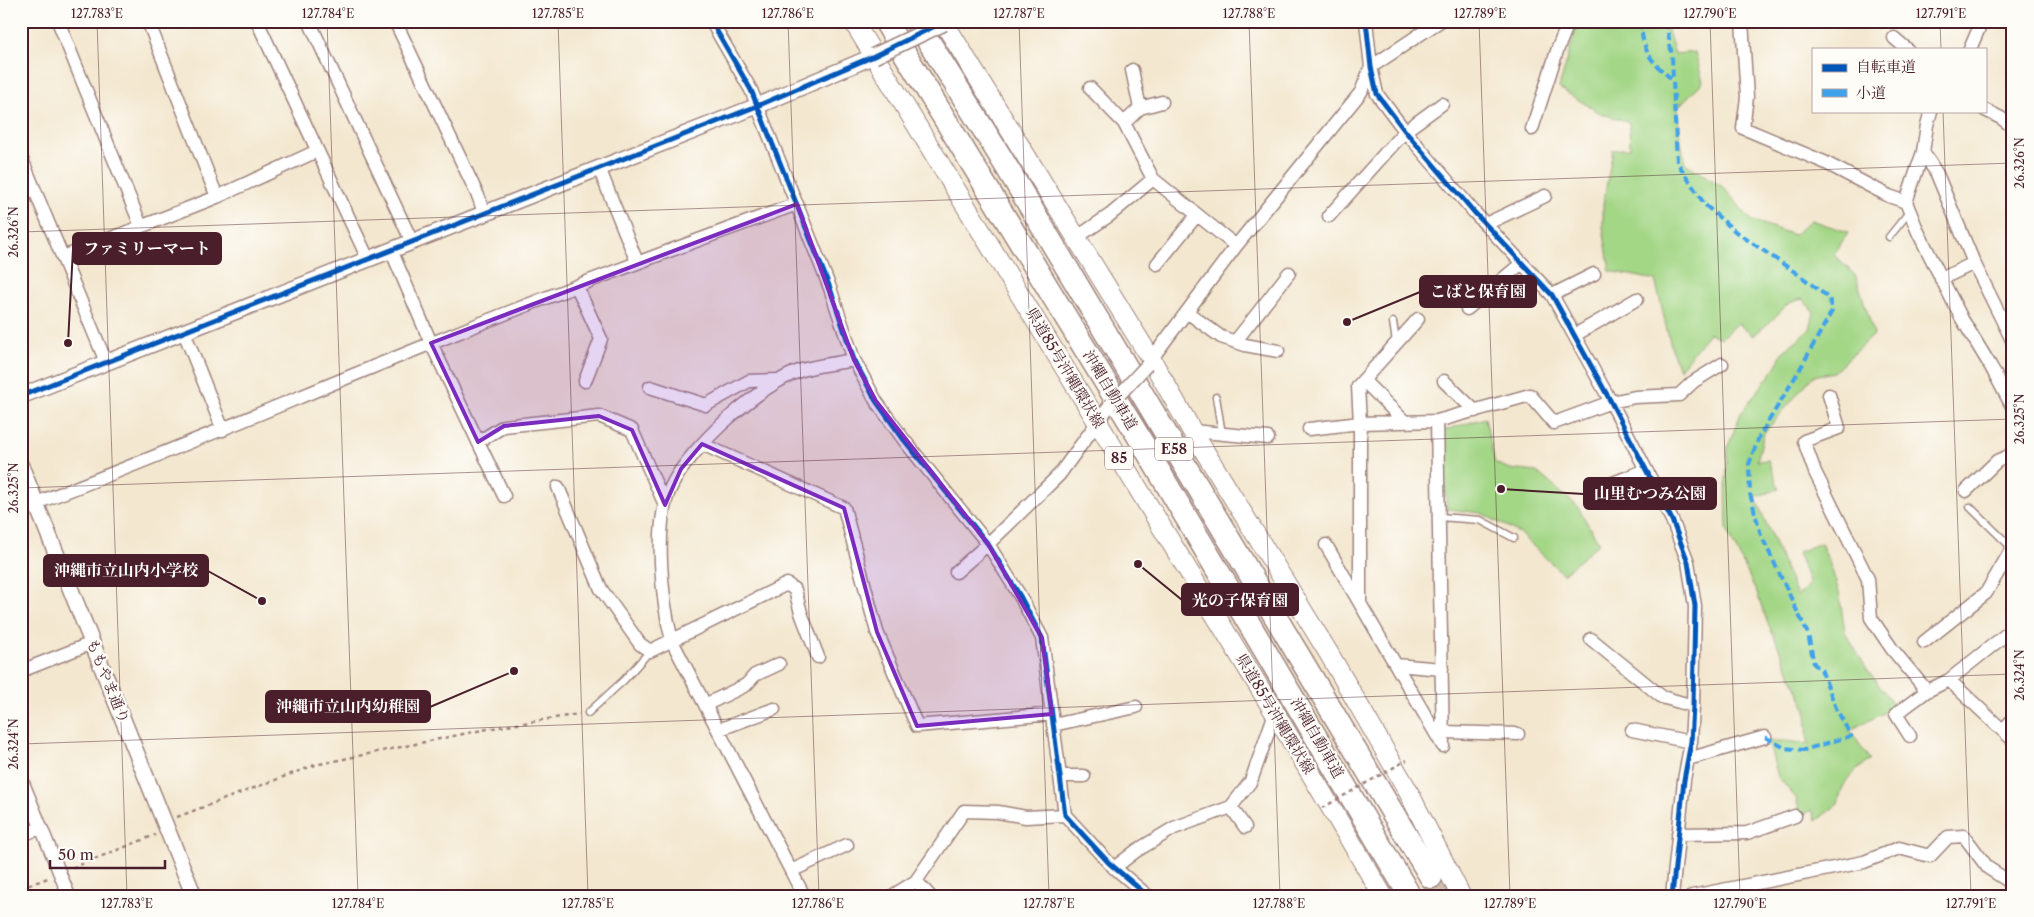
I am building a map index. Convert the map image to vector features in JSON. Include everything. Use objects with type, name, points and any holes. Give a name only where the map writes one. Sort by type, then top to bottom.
[{"type":"highway","name":"沖縄自動車道","points":[[885,21],[1178,503],[1407,891]]},
{"type":"highway","name":"沖縄自動車道","points":[[916,21],[1010,172],[1430,877]]},
{"type":"main road","name":"県道85号沖縄環状線","points":[[853,21],[1275,713],[1383,896]]},
{"type":"main road","points":[[944,22],[1377,735],[1439,849],[1462,896]]},
{"type":"street","points":[[58,21],[141,226]]},
{"type":"street","points":[[148,21],[217,197]]},
{"type":"street","points":[[257,21],[317,151],[352,221],[368,259]]},
{"type":"street","points":[[309,21],[412,242]]},
{"type":"street","points":[[395,21],[479,198],[484,214]]},
{"type":"street","points":[[711,21],[751,90],[830,288],[854,360],[876,400],[904,440],[988,544],[1020,596],[1042,638],[1065,815],[1114,868],[1148,896]]},
{"type":"street","points":[[1366,21],[1371,68],[1377,94],[1405,131],[1486,224],[1552,295],[1611,402],[1672,520],[1688,562],[1696,606],[1694,706],[1672,896]]},
{"type":"street","points":[[956,572],[988,544],[1059,475],[1097,421],[1149,362],[1236,246],[1361,92],[1371,68],[1440,21]]},
{"type":"street","points":[[1532,129],[1558,48],[1570,21]]},
{"type":"street","points":[[1742,21],[1747,97],[1743,128],[1824,162],[1908,206]]},
{"type":"street","points":[[1970,48],[1982,21]]},
{"type":"street","points":[[21,396],[757,106],[874,56],[944,22]]},
{"type":"street","points":[[1894,38],[1906,48]]},
{"type":"street","points":[[1132,70],[1140,108]]},
{"type":"street","points":[[1090,88],[1124,123],[1153,179],[1236,246]]},
{"type":"street","points":[[1124,123],[1140,108],[1162,102]]},
{"type":"street","points":[[1329,216],[1405,131],[1442,104]]},
{"type":"street","points":[[1986,110],[2013,126]]},
{"type":"street","points":[[1931,112],[1923,152],[1908,206],[1918,232],[1941,279],[2013,408]]},
{"type":"street","points":[[62,257],[217,197],[317,151]]},
{"type":"street","points":[[1923,152],[1937,174],[1974,263],[2013,342]]},
{"type":"street","points":[[21,157],[106,362]]},
{"type":"street","points":[[599,168],[637,262]]},
{"type":"street","points":[[1076,238],[1110,215],[1153,179]]},
{"type":"street","points":[[1486,224],[1544,196]]},
{"type":"street","points":[[36,502],[223,430],[431,344],[577,288],[637,262],[797,204]]},
{"type":"street","points":[[1157,264],[1197,215]]},
{"type":"street","points":[[391,250],[431,344],[504,496]]},
{"type":"street","points":[[1467,309],[1522,263]]},
{"type":"street","points":[[1941,279],[1974,263]]},
{"type":"street","points":[[1235,342],[1289,273]]},
{"type":"street","points":[[1552,295],[1594,274]]},
{"type":"street","points":[[577,288],[601,339],[585,380]]},
{"type":"street","points":[[1575,335],[1637,299]]},
{"type":"street","points":[[1187,312],[1221,337],[1235,342],[1278,351]]},
{"type":"street","points":[[1360,603],[1360,423],[1358,386],[1418,319]]},
{"type":"street","points":[[184,332],[223,430]]},
{"type":"street","points":[[804,896],[672,641],[666,613],[663,584],[662,531],[665,505],[670,488],[681,469],[720,425],[780,380],[802,370],[854,360]]},
{"type":"street","points":[[1309,429],[1360,423],[1437,421],[1530,395],[1554,423],[1611,402],[1634,397],[1679,395],[1693,382],[1722,364]]},
{"type":"street","points":[[650,387],[706,405],[749,382],[780,380]]},
{"type":"street","points":[[1363,380],[1405,422]]},
{"type":"street","points":[[1444,381],[1475,411]]},
{"type":"street","points":[[1829,395],[1839,428],[1804,440],[1814,472],[1868,579],[1871,618],[1892,649],[1927,691]]},
{"type":"street","points":[[478,442],[504,426],[599,416],[632,430],[665,505]]},
{"type":"street","points":[[1326,545],[1443,746],[1437,421]]},
{"type":"street","points":[[1192,431],[1268,438]]},
{"type":"street","points":[[702,444],[844,508],[878,632],[917,726],[1053,720],[1136,707]]},
{"type":"street","points":[[1966,491],[1997,461],[2013,454]]},
{"type":"street","name":"ももやま通り","points":[[21,466],[194,896]]},
{"type":"street","points":[[1600,488],[1646,470]]},
{"type":"street","points":[[558,487],[601,589],[640,644],[650,651],[787,584],[795,590],[801,613],[818,657]]},
{"type":"street","points":[[1924,642],[1986,593],[2013,547]]},
{"type":"street","points":[[1910,736],[1896,714],[1927,691],[1949,680],[2013,629]]},
{"type":"street","points":[[1591,639],[1662,697],[1694,706]]},
{"type":"street","points":[[21,671],[92,643]]},
{"type":"street","points":[[705,705],[746,685],[755,674],[779,664]]},
{"type":"street","points":[[1396,666],[1442,669]]},
{"type":"street","points":[[1949,680],[2013,740]]},
{"type":"street","points":[[718,730],[774,709]]},
{"type":"street","points":[[1114,868],[1136,851],[1174,828],[1231,808],[1251,781],[1275,713]]},
{"type":"street","points":[[2003,730],[2013,719]]},
{"type":"street","points":[[1632,730],[1691,742]]},
{"type":"street","points":[[1443,732],[1518,734]]},
{"type":"street","points":[[1688,758],[1765,737]]},
{"type":"street","points":[[1060,776],[1084,776]]},
{"type":"street","points":[[21,778],[69,896]]},
{"type":"street","points":[[1231,808],[1245,828]]},
{"type":"street","points":[[892,896],[916,881],[964,811],[998,812],[1026,818],[1065,815]]},
{"type":"street","points":[[1678,834],[1746,834],[1794,816]]},
{"type":"street","points":[[21,835],[41,828]]},
{"type":"street","points":[[1692,896],[1864,862],[1899,848],[1930,856],[1948,837],[1964,836],[1988,868],[2013,884]]},
{"type":"street","points":[[791,872],[847,845]]},
{"type":"street","points":[[916,881],[930,896]]},
{"type":"lane","points":[[1889,237],[1908,206]]},
{"type":"lane","points":[[1393,322],[1396,343]]},
{"type":"lane","points":[[1216,397],[1222,434]]},
{"type":"lane","points":[[1970,507],[2013,547]]},
{"type":"lane","points":[[1439,517],[1480,520],[1514,538]]},
{"type":"lane","points":[[588,713],[624,680],[650,651]]},
{"type":"path","points":[[21,888],[315,765],[487,729],[565,715],[588,713]]},
{"type":"path","points":[[1322,808],[1407,760]]},
{"type":"highlighted area","points":[[797,204],[854,360],[876,401],[988,544],[1042,638],[1052,714],[917,726],[877,632],[844,508],[702,444],[681,469],[665,505],[632,430],[599,416],[504,426],[478,442],[431,343]]},
{"type":"green space","points":[[1578,21],[1665,21],[1675,54],[1695,52],[1703,82],[1678,107],[1679,131],[1685,163],[1723,187],[1751,220],[1794,235],[1811,220],[1848,232],[1834,255],[1856,276],[1874,334],[1834,372],[1813,376],[1764,433],[1757,461],[1768,460],[1779,489],[1755,497],[1797,596],[1810,584],[1798,552],[1821,543],[1839,592],[1845,632],[1867,670],[1896,707],[1850,730],[1870,760],[1848,778],[1842,789],[1838,804],[1816,821],[1812,810],[1801,816],[1796,798],[1778,777],[1768,741],[1808,744],[1806,709],[1767,621],[1756,591],[1727,530],[1726,480],[1728,446],[1741,413],[1772,372],[1784,351],[1810,329],[1814,312],[1802,299],[1789,303],[1753,336],[1737,323],[1721,338],[1709,333],[1679,370],[1655,280],[1610,271],[1603,227],[1603,204],[1613,150],[1630,148],[1629,122],[1600,113],[1559,88]]},
{"type":"green space","points":[[1485,418],[1495,463],[1510,469],[1537,472],[1577,506],[1599,543],[1563,574],[1519,533],[1481,513],[1447,509],[1439,432]]},
{"type":"tunnel","points":[[1431,877],[1440,896]]},
{"type":"marked path","points":[[1641,21],[1643,40],[1649,55],[1658,67],[1673,80],[1677,162],[1705,205],[1736,232],[1829,298],[1832,311],[1759,437],[1749,464],[1750,494],[1761,535],[1808,634],[1814,664],[1821,669],[1836,708],[1851,736],[1804,750],[1785,748],[1765,737]]},
{"type":"marked path","points":[[1666,21],[1672,56],[1673,80]]},
{"type":"cycle path","points":[[711,21],[751,90],[830,288],[854,360],[876,401],[904,440],[988,544],[1020,596],[1042,638],[1065,815],[1109,863],[1148,896]]},
{"type":"cycle path","points":[[21,396],[757,106],[874,56],[945,21]]},
{"type":"cycle path","points":[[1366,21],[1371,67],[1377,94],[1405,131],[1474,212],[1552,295],[1611,402],[1672,520],[1688,562],[1695,606],[1693,706],[1691,742],[1684,780],[1672,896]]},
{"type":"place","name":"こばと保育園","points":[[1347,322]]},
{"type":"place","name":"ファミリーマート","points":[[68,343]]},
{"type":"place","name":"山里むつみ公園","points":[[1501,489]]},
{"type":"place","name":"光の子保育園","points":[[1138,564]]},
{"type":"place","name":"沖縄市立山内小学校","points":[[262,601]]},
{"type":"place","name":"沖縄市立山内幼稚園","points":[[514,671]]}]
